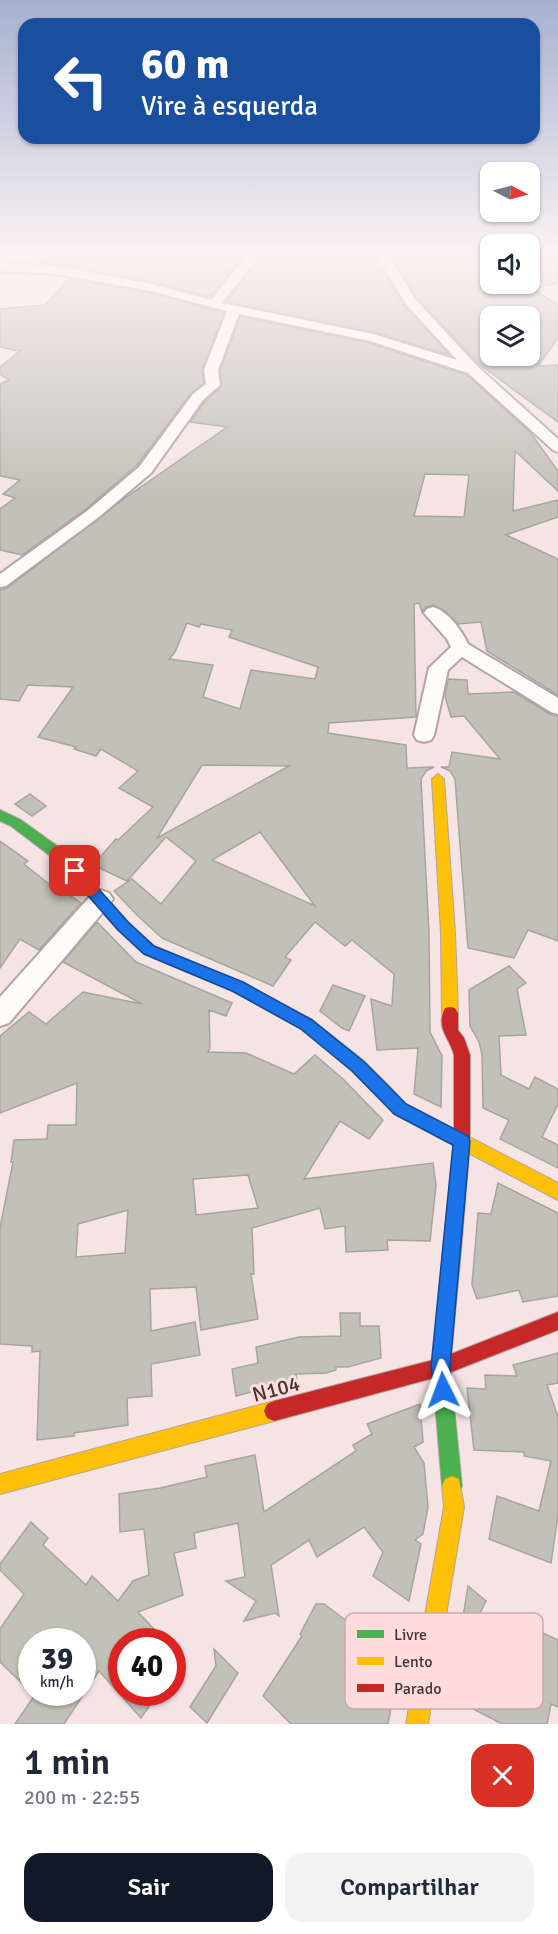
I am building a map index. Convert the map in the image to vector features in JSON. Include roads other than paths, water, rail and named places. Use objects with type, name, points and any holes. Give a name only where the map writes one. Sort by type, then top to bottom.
[{"type":"street","points":[[0,582],[93,514],[145,470],[198,397],[213,385],[211,370],[224,335]]},
{"type":"street","points":[[361,335],[473,370]]},
{"type":"street","points":[[441,335],[473,370],[558,447]]},
{"type":"street","points":[[434,613],[461,648],[558,706]]},
{"type":"street","points":[[423,735],[439,668],[461,648]]},
{"type":"street","points":[[436,1613],[454,1507],[441,1367],[462,1141],[462,1055],[459,1043],[450,1032],[448,933],[438,779]]},
{"type":"street","points":[[0,815],[16,823],[62,857],[123,926],[149,950],[238,987],[306,1024],[358,1066],[400,1109],[558,1192]]},
{"type":"street","points":[[0,1016],[100,899]]},
{"type":"street","name":"N104","points":[[0,1484],[441,1367],[558,1321]]},
{"type":"street","points":[[417,1724],[420,1709]]}]
